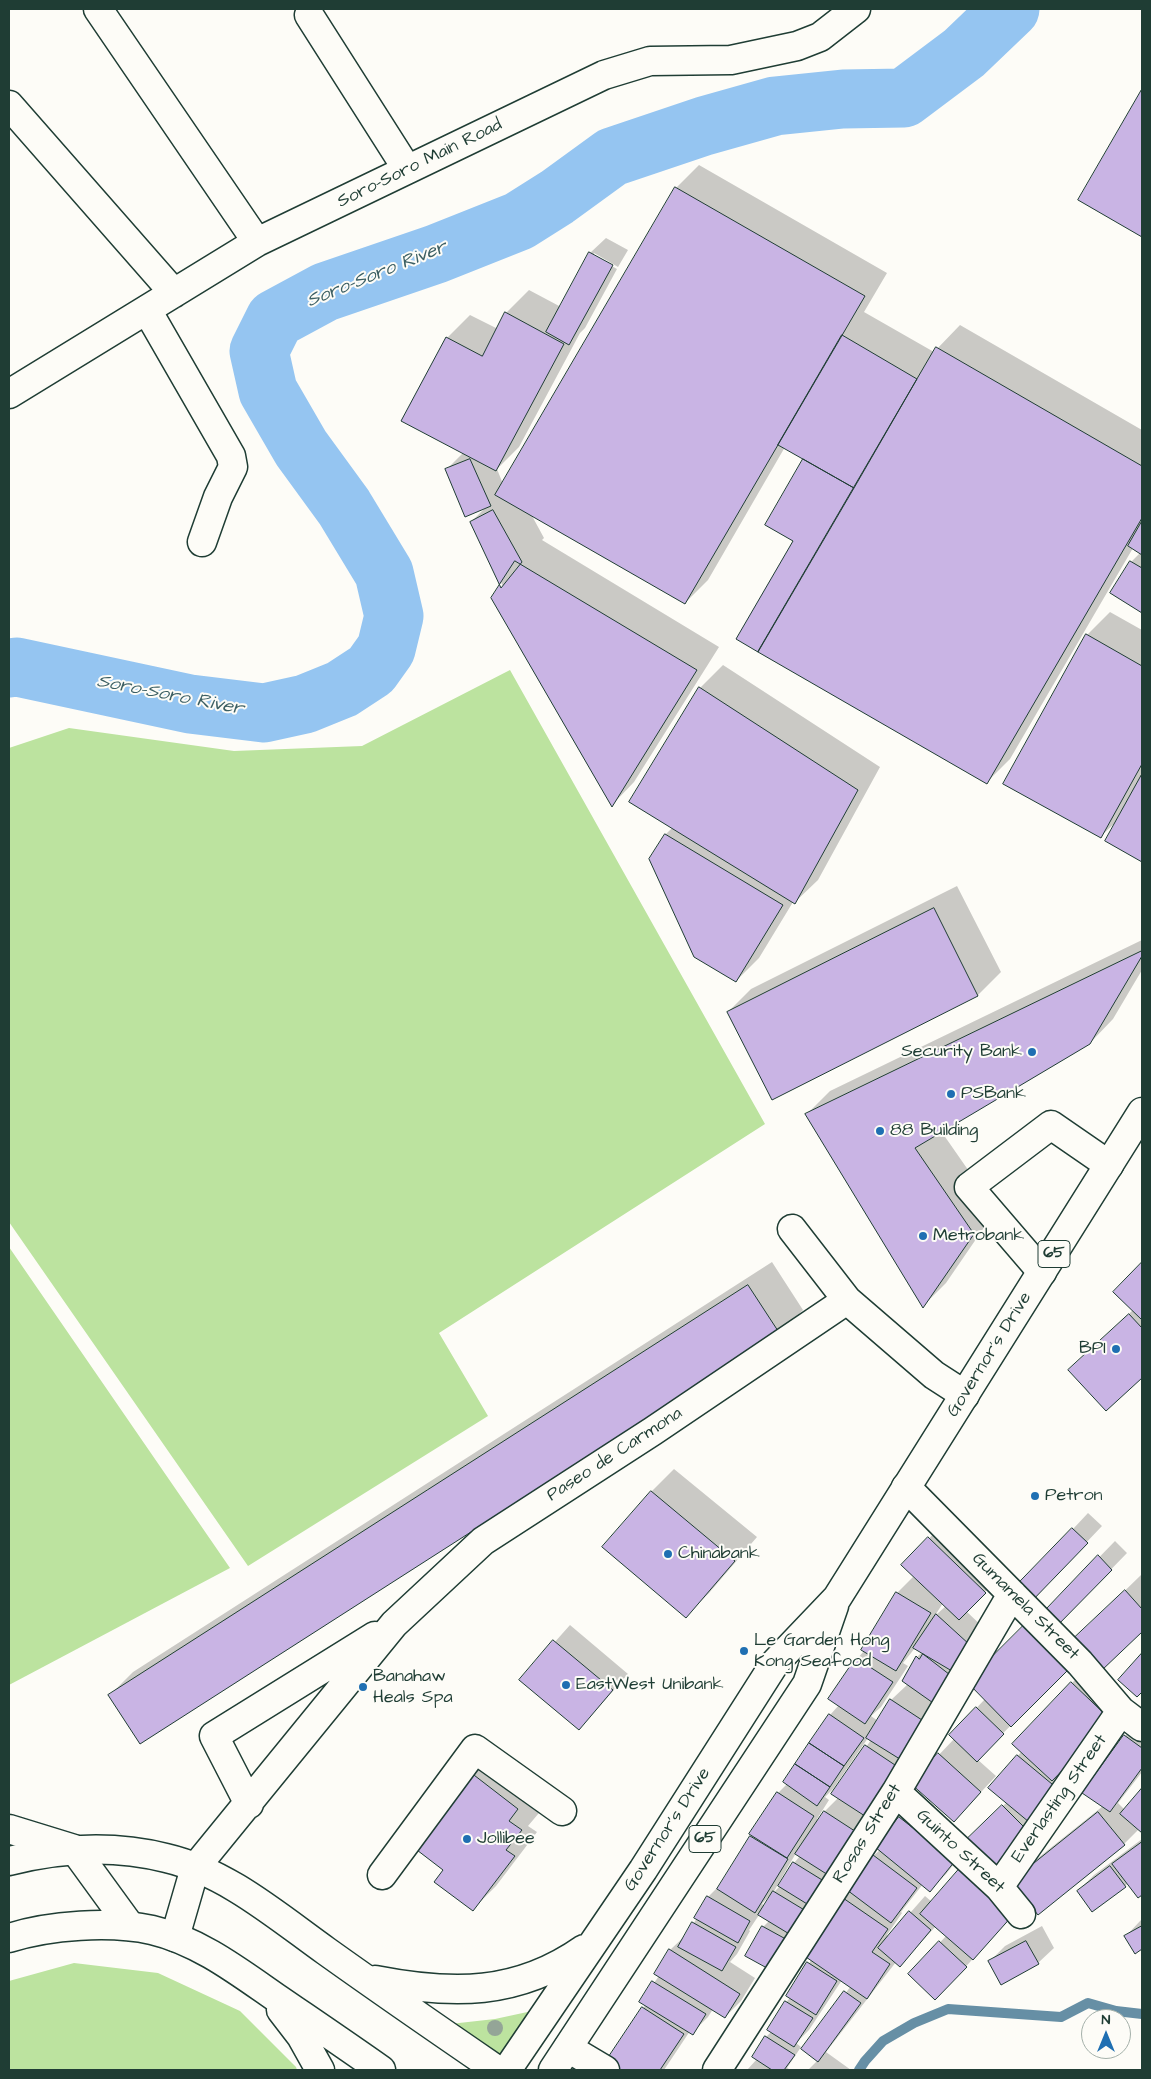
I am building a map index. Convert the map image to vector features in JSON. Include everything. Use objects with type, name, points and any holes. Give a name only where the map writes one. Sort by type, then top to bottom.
[{"type":"main road","points":[[98,9],[257,242]]},
{"type":"main road","name":"Soro-Soro Main Road","points":[[9,394],[257,242],[604,76],[650,61],[731,60],[797,46],[820,37],[856,9]]},
{"type":"main road","points":[[308,15],[408,169]]},
{"type":"main road","points":[[9,105],[174,293]]},
{"type":"main road","points":[[147,310],[231,456],[233,467],[218,497],[202,542]]},
{"type":"main road","name":"Governor's Drive","points":[[507,2070],[643,1870],[775,1663],[837,1598],[1142,1112]]},
{"type":"main road","points":[[1042,1272],[969,1188],[1051,1126],[1109,1165]]},
{"type":"main road","points":[[792,1228],[847,1300],[934,1375],[965,1395]]},
{"type":"main road","name":"Paseo de Carmona","points":[[196,1868],[394,1624],[483,1541],[653,1431],[847,1300]]},
{"type":"main road","name":"Gumamela Street","points":[[906,1488],[1080,1663],[1132,1719]]},
{"type":"main road","name":"Rosas Street","points":[[717,2070],[896,1792],[1012,1594]]},
{"type":"main road","name":"Governor's Drive","points":[[553,2070],[807,1684],[837,1598]]},
{"type":"main road","name":"Paseo de Carmona","points":[[249,1804],[214,1736],[394,1624]]},
{"type":"main road","name":"Everlasting Street","points":[[999,1887],[1132,1719]]},
{"type":"main road","points":[[382,1876],[475,1749],[562,1811]]},
{"type":"main road","name":"Guinto Street","points":[[896,1792],[999,1887],[1021,1914]]},
{"type":"main road","points":[[9,1829],[74,1849],[130,1926]]},
{"type":"main road","points":[[9,1861],[74,1849],[101,1849],[166,1858],[196,1868],[243,1894],[497,2070]]},
{"type":"main road","points":[[175,1938],[196,1868]]},
{"type":"main road","points":[[9,1938],[24,1933],[62,1927],[130,1926],[175,1938],[199,1948],[264,1989],[381,2070]]},
{"type":"main road","points":[[363,1977],[416,1988],[474,1990],[501,1987],[547,1972],[592,1944]]},
{"type":"main road","points":[[264,1989],[301,2036],[320,2070]]},
{"type":"main road","points":[[568,2048],[605,2070]]},
{"type":"green space","points":[[510,670],[765,1124],[439,1333],[488,1416],[248,1566],[9,1222],[9,748],[69,728],[234,751],[362,746]]},
{"type":"green space","points":[[9,1247],[230,1568],[9,1685]]},
{"type":"green space","points":[[74,1963],[158,1973],[240,2011],[297,2070],[9,2070],[9,1981]]},
{"type":"green space","points":[[532,2011],[500,2058],[450,2024],[495,2019]]},
{"type":"building","points":[[1142,89],[1142,237],[1078,200]]},
{"type":"building","points":[[675,187],[865,296],[685,604],[495,495]]},
{"type":"building","points":[[589,252],[613,265],[569,345],[546,332]]},
{"type":"building","points":[[505,312],[564,344],[496,471],[401,421],[446,337],[482,356]]},
{"type":"building","points":[[842,335],[917,379],[854,488],[778,445]]},
{"type":"building","points":[[936,347],[1142,466],[1142,518],[987,784],[758,652]]},
{"type":"building","points":[[470,459],[491,506],[465,517],[445,469]]},
{"type":"building","points":[[803,459],[854,488],[758,652],[736,639],[793,541],[765,525]]},
{"type":"building","points":[[493,510],[522,562],[501,588],[470,522]]},
{"type":"building","points":[[1142,521],[1142,555],[1128,546]]},
{"type":"building","points":[[515,561],[697,670],[612,807],[491,598]]},
{"type":"building","points":[[1130,561],[1142,568],[1142,613],[1110,593]]},
{"type":"building","points":[[1086,634],[1142,666],[1142,764],[1101,838],[1003,784]]},
{"type":"building","points":[[699,687],[858,790],[795,904],[629,802]]},
{"type":"building","points":[[1142,774],[1142,862],[1105,841]]},
{"type":"building","points":[[665,834],[783,905],[736,982],[694,957],[649,859]]},
{"type":"building","points":[[934,908],[978,996],[772,1100],[727,1012]]},
{"type":"building","name":"88 Building","points":[[1142,951],[1142,956],[1090,1044],[915,1148],[974,1234],[923,1308],[805,1114]]},
{"type":"building","points":[[1142,1262],[1142,1320],[1113,1292]]},
{"type":"building","points":[[748,1285],[780,1334],[140,1744],[108,1695]]},
{"type":"building","name":"BPI","points":[[1129,1314],[1142,1328],[1142,1378],[1106,1411],[1068,1370]]},
{"type":"building","name":"Chinabank","points":[[651,1491],[735,1561],[686,1618],[602,1547]]},
{"type":"building","points":[[1072,1528],[1088,1543],[1028,1605],[1012,1590]]},
{"type":"building","points":[[928,1537],[986,1593],[959,1620],[901,1565]]},
{"type":"building","points":[[1098,1555],[1112,1570],[1052,1631],[1038,1618]]},
{"type":"building","points":[[1125,1590],[1142,1609],[1142,1632],[1101,1671],[1072,1640]]},
{"type":"building","points":[[896,1592],[931,1613],[896,1671],[861,1650]]},
{"type":"building","points":[[936,1614],[970,1645],[957,1674],[913,1648]]},
{"type":"building","points":[[1025,1624],[1070,1668],[1011,1727],[967,1682]]},
{"type":"building","name":"EastWest Unibank","points":[[553,1640],[613,1690],[579,1730],[519,1680]]},
{"type":"building","points":[[1142,1653],[1142,1692],[1137,1697],[1118,1680]]},
{"type":"building","points":[[923,1654],[954,1678],[936,1705],[902,1681],[916,1656],[919,1659]]},
{"type":"building","points":[[856,1658],[893,1682],[865,1724],[828,1699]]},
{"type":"building","points":[[1071,1682],[1111,1720],[1052,1781],[1012,1744]]},
{"type":"building","points":[[890,1699],[925,1722],[903,1761],[866,1738]]},
{"type":"building","points":[[976,1707],[1004,1734],[977,1762],[949,1735]]},
{"type":"building","points":[[829,1714],[864,1738],[844,1766],[809,1743]]},
{"type":"building","points":[[1124,1735],[1142,1748],[1142,1768],[1110,1812],[1082,1793]]},
{"type":"building","points":[[809,1743],[844,1766],[830,1787],[795,1764]]},
{"type":"building","points":[[865,1745],[901,1769],[868,1818],[831,1794]]},
{"type":"building","points":[[938,1753],[981,1792],[954,1822],[910,1783]]},
{"type":"building","points":[[1017,1755],[1058,1789],[1029,1822],[988,1788]]},
{"type":"building","points":[[795,1764],[830,1787],[817,1806],[783,1782]]},
{"type":"building","name":"Jollibee","points":[[470,1772],[518,1809],[509,1821],[522,1830],[506,1850],[515,1856],[473,1911],[434,1882],[443,1870],[413,1847]]},
{"type":"building","points":[[1142,1788],[1142,1833],[1120,1814]]},
{"type":"building","points":[[777,1792],[814,1816],[787,1858],[749,1834]]},
{"type":"building","points":[[1002,1805],[1030,1833],[996,1867],[968,1838]]},
{"type":"building","points":[[824,1811],[864,1837],[836,1880],[795,1854]]},
{"type":"building","points":[[1098,1812],[1125,1845],[1038,1915],[1011,1882]]},
{"type":"building","points":[[899,1817],[955,1861],[930,1892],[875,1847]]},
{"type":"building","points":[[750,1836],[788,1859],[755,1913],[717,1889]]},
{"type":"building","points":[[1142,1842],[1142,1895],[1138,1898],[1112,1864]]},
{"type":"building","points":[[873,1855],[917,1888],[891,1923],[847,1890]]},
{"type":"building","points":[[793,1862],[827,1883],[812,1907],[778,1886]]},
{"type":"building","points":[[1110,1866],[1126,1887],[1092,1912],[1077,1891]]},
{"type":"building","points":[[960,1868],[1013,1915],[973,1960],[920,1914]]},
{"type":"building","points":[[773,1891],[806,1911],[791,1935],[758,1915]]},
{"type":"building","points":[[707,1896],[750,1921],[738,1943],[694,1918]]},
{"type":"building","points":[[843,1898],[888,1929],[872,1952],[890,1964],[867,1999],[803,1955]]},
{"type":"building","points":[[909,1911],[931,1930],[900,1967],[878,1948]]},
{"type":"building","points":[[692,1922],[736,1947],[722,1971],[678,1947]]},
{"type":"building","points":[[762,1926],[793,1943],[776,1973],[745,1956]]},
{"type":"building","points":[[1142,1926],[1142,1949],[1135,1954],[1124,1936]]},
{"type":"building","points":[[939,1941],[967,1967],[935,2000],[908,1974]]},
{"type":"building","points":[[1026,1941],[1039,1964],[1001,1985],[988,1961]]},
{"type":"building","points":[[669,1949],[740,1994],[725,2018],[654,1974]]},
{"type":"building","points":[[807,1962],[837,1981],[816,2015],[786,1996]]},
{"type":"building","points":[[652,1981],[706,2014],[693,2035],[639,2002]]},
{"type":"building","points":[[844,1991],[861,2003],[818,2062],[801,2049]]},
{"type":"building","points":[[785,2001],[813,2018],[794,2047],[767,2030]]},
{"type":"building","points":[[642,2007],[684,2034],[660,2070],[620,2070],[606,2061]]},
{"type":"building","points":[[765,2036],[795,2055],[784,2070],[772,2070],[752,2057]]},
{"type":"waterway","name":"Soro-Soro River","points":[[9,668],[17,667],[190,704],[264,713],[305,704],[342,689],[371,670],[386,649],[394,616],[384,573],[344,507],[301,448],[268,391],[259,351],[275,319],[325,292],[436,254],[519,221],[557,197],[612,157],[704,126],[775,106],[843,99],[904,98],[964,53],[1010,9]]},
{"type":"waterway","points":[[859,2070],[883,2041],[914,2023],[948,2009],[1061,2017],[1088,2003],[1116,2011],[1142,2014]]},
{"type":"place","name":"Security Bank","points":[[1032,1052]]},
{"type":"place","name":"PSBank","points":[[951,1094]]},
{"type":"place","name":"88 Building","points":[[880,1131]]},
{"type":"place","name":"Metrobank","points":[[923,1236]]},
{"type":"place","name":"BPI","points":[[1116,1349]]},
{"type":"place","name":"Petron","points":[[1035,1496]]},
{"type":"place","name":"Chinabank","points":[[668,1554]]},
{"type":"place","name":"Le Garden Hong Kong Seafood","points":[[744,1651]]},
{"type":"place","name":"EastWest Unibank","points":[[566,1685]]},
{"type":"place","name":"Banahaw Heals Spa","points":[[363,1687]]},
{"type":"place","name":"Jollibee","points":[[467,1839]]}]
